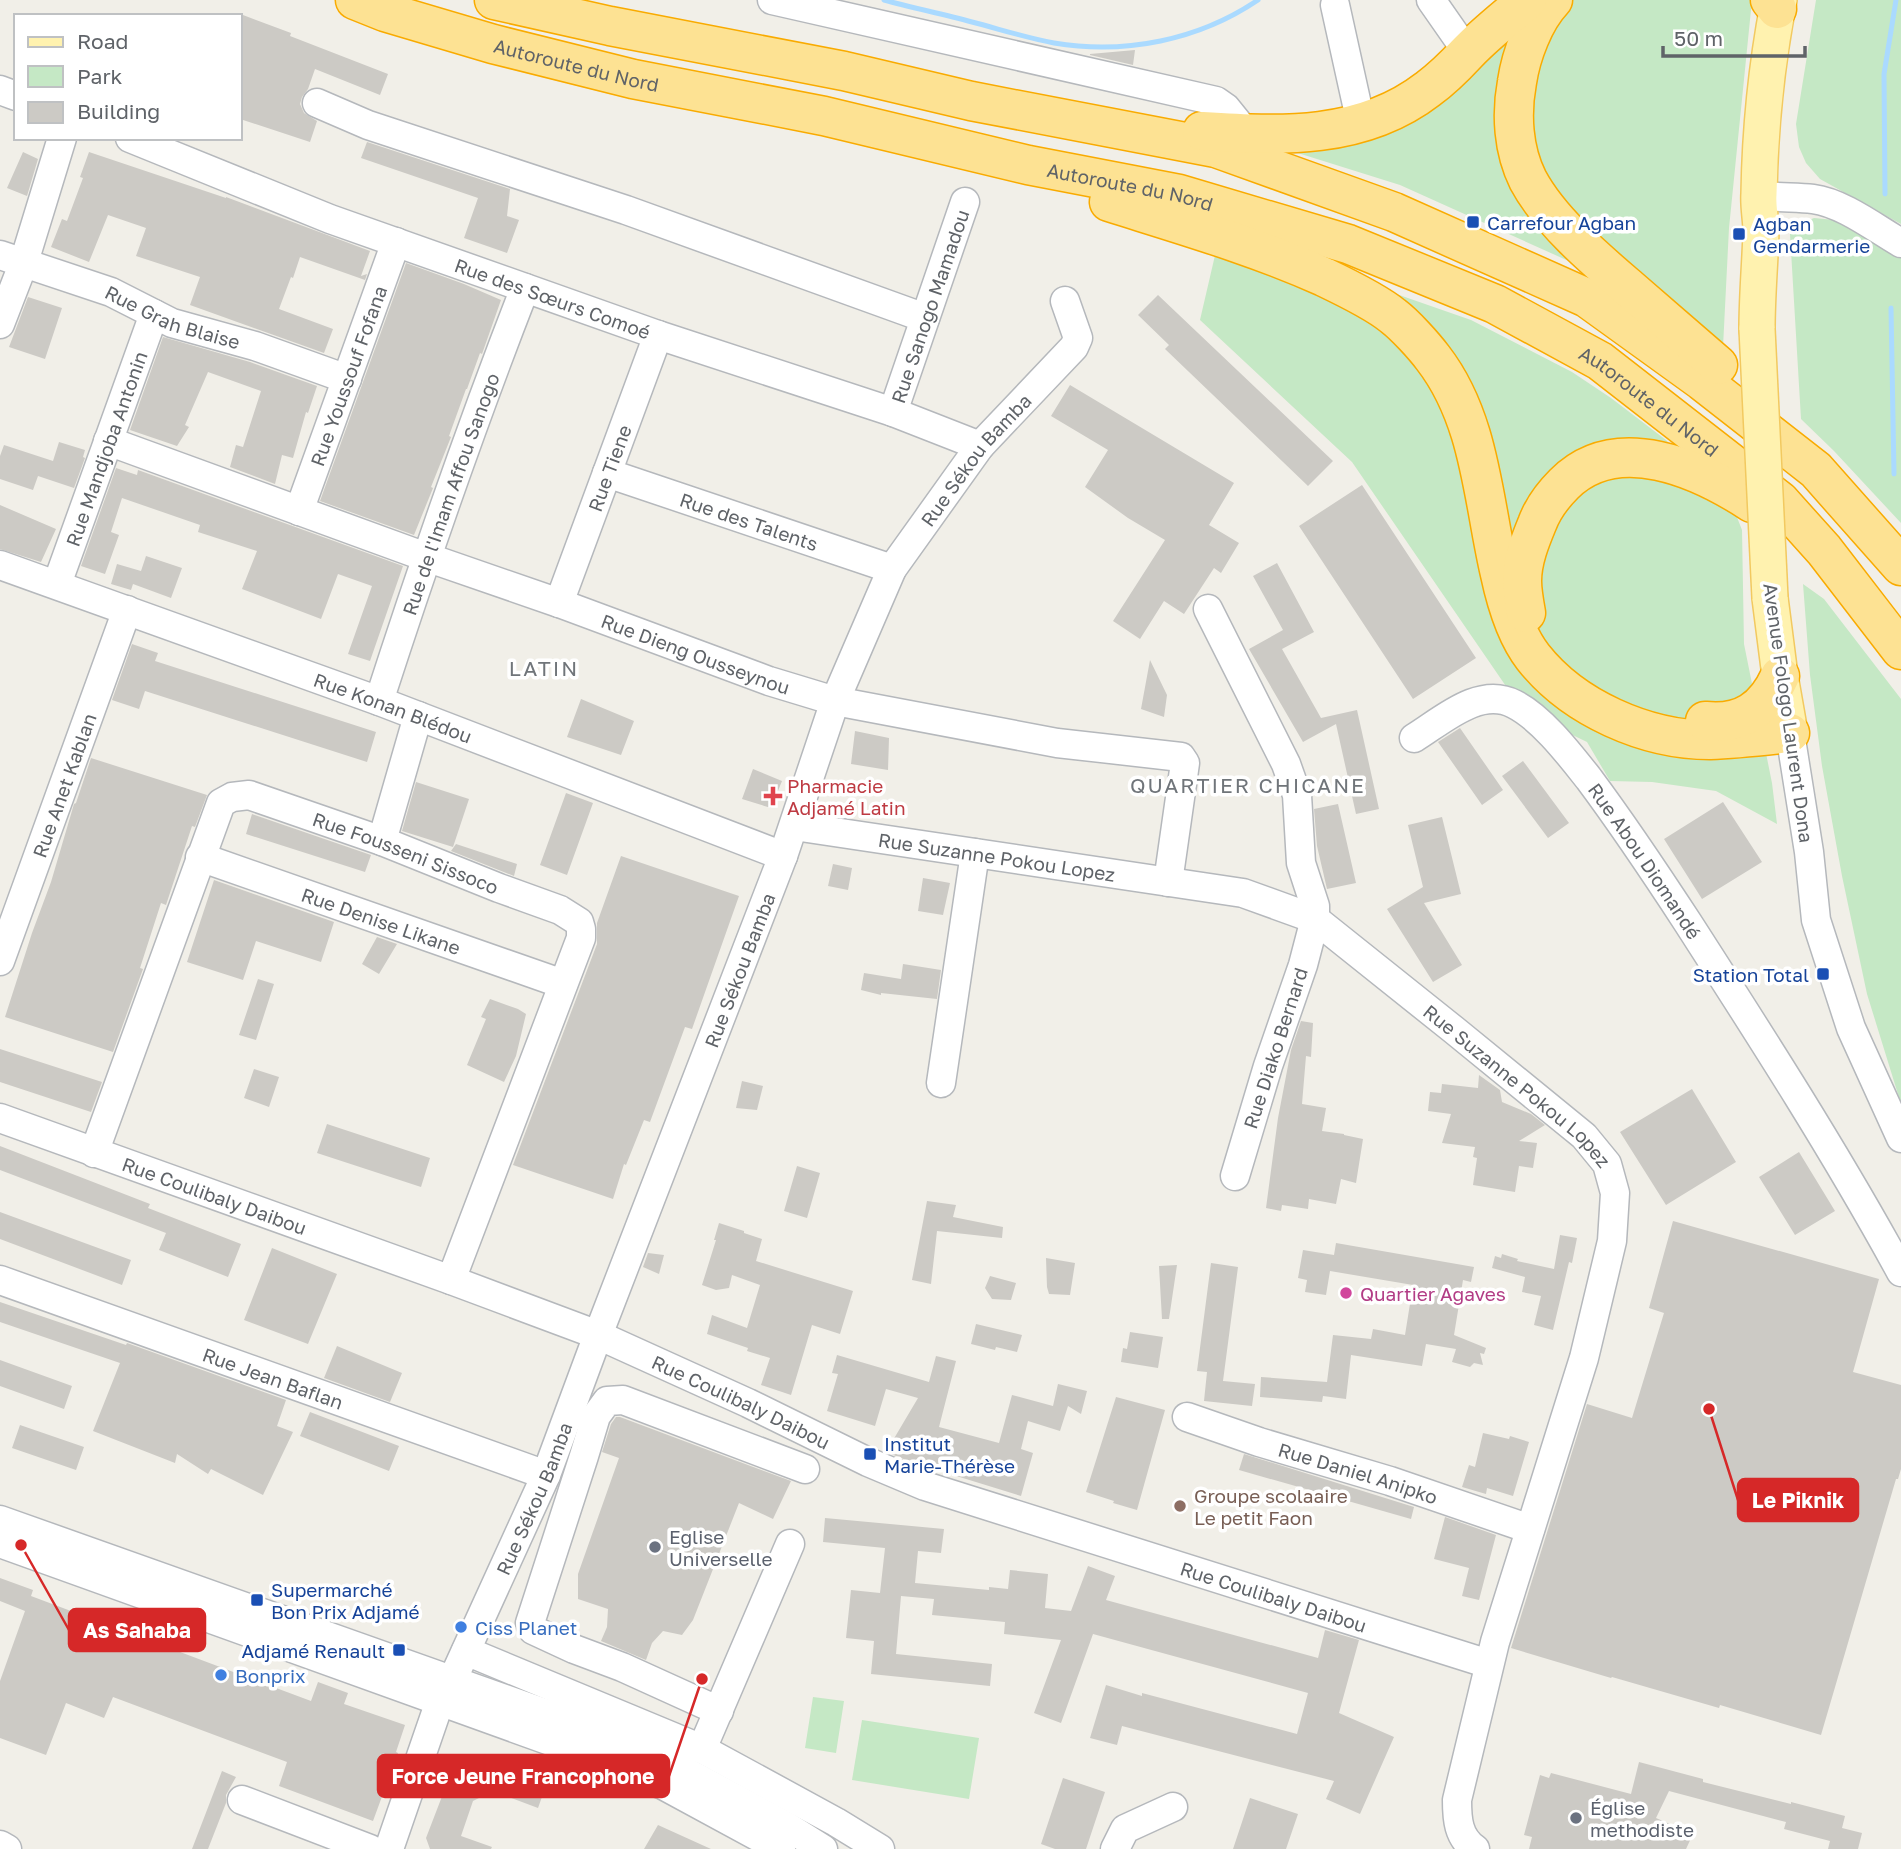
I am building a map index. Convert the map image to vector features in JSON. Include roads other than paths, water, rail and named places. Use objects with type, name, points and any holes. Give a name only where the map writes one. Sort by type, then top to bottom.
[{"type":"highway","name":"Autoroute du Nord","points":[[355,0],[385,12],[493,44],[633,79],[824,116],[1028,165],[1179,194],[1348,244],[1495,304],[1600,361],[1780,500],[1824,550],[1901,650]]},
{"type":"highway","points":[[494,0],[610,26],[844,71],[971,101],[1216,148],[1394,212],[1587,298],[1702,381],[1816,470]]},
{"type":"highway","points":[[1122,130],[1173,128],[1247,134],[1316,133],[1361,123],[1396,109],[1426,91],[1458,65],[1527,0]]},
{"type":"highway","points":[[1553,0],[1533,32],[1520,62],[1514,97],[1517,149],[1528,180],[1562,227],[1598,262],[1787,424],[1816,470],[1901,566]]},
{"type":"highway","points":[[1028,165],[1094,197],[1283,259],[1346,287],[1393,316],[1434,359],[1465,414],[1482,478],[1500,575],[1513,621],[1531,655],[1553,679],[1570,692],[1612,716],[1677,737],[1709,740],[1738,729],[1787,720],[1773,691],[1738,729]]},
{"type":"highway","points":[[1738,729],[1711,721],[1674,717],[1637,708],[1597,690],[1566,669],[1544,648],[1526,617],[1521,580],[1527,550],[1539,519],[1550,498],[1586,466],[1611,458],[1648,459],[1685,468],[1726,486],[1824,550]]},
{"type":"main road","name":"Avenue Fologo Laurent Dona","points":[[1782,2],[1770,55],[1767,197],[1761,230],[1757,329],[1770,598],[1787,720]]},
{"type":"street","points":[[772,0],[1216,101],[1226,108],[1247,134]]},
{"type":"street","points":[[1431,0],[1468,53]]},
{"type":"street","points":[[1335,5],[1361,123]]},
{"type":"street","points":[[317,103],[368,125],[626,210],[925,318]]},
{"type":"street","points":[[0,324],[12,259],[61,140]]},
{"type":"street","name":"Rue des Sœurs Comoé","points":[[135,140],[330,219],[658,335],[893,412],[980,446]]},
{"type":"street","points":[[1767,197],[1826,202],[1901,243]]},
{"type":"street","name":"Rue Sanogo Mamadou","points":[[893,412],[965,202]]},
{"type":"street","name":"Rue Youssouf Fofana","points":[[299,511],[396,242]]},
{"type":"street","name":"Rue Grah Blaise","points":[[12,259],[111,292],[172,323],[256,346],[346,379]]},
{"type":"street","name":"Rue de l'Imam Affou Sanogo","points":[[379,701],[426,557],[525,288]]},
{"type":"street","name":"Rue Sékou Bamba","points":[[389,1849],[446,1691],[546,1475],[783,856],[835,701],[891,569],[980,446],[1074,347],[1078,338],[1065,300]]},
{"type":"street","name":"Rue Mandjoba Antonin","points":[[57,584],[154,314]]},
{"type":"street","name":"Rue Tiene","points":[[559,603],[658,335]]},
{"type":"street","name":"Rue Dieng Ousseynou","points":[[108,441],[769,681],[835,701],[1057,743],[1181,757],[1185,763],[1168,882]]},
{"type":"street","name":"Rue des Talents","points":[[607,473],[891,569]]},
{"type":"street","name":"Rue Konan Blédou","points":[[0,565],[379,701],[783,856]]},
{"type":"street","points":[[1208,609],[1286,764],[1297,795],[1301,863],[1315,906],[1315,919]]},
{"type":"street","name":"Rue Anet Kablan","points":[[0,961],[127,610]]},
{"type":"street","name":"Rue Abou Diomandé","points":[[1414,738],[1470,704],[1492,699],[1513,703],[1538,722],[1568,752],[1641,850],[1781,1069],[1901,1272]]},
{"type":"street","points":[[382,841],[418,716]]},
{"type":"street","name":"Avenue Fologo Laurent Dona","points":[[1787,720],[1816,920],[1851,1028],[1901,1138]]},
{"type":"street","name":"Rue Fousseni Sissoco","points":[[94,1153],[220,803],[232,797],[249,795],[382,841],[561,910],[579,922],[581,929],[563,984],[451,1280]]},
{"type":"street","name":"Rue Suzanne Pokou Lopez","points":[[794,826],[1243,893],[1315,919],[1584,1136],[1607,1164],[1615,1193],[1612,1241],[1584,1358],[1489,1664],[1457,1800],[1457,1822],[1467,1843],[1475,1849]]},
{"type":"street","points":[[941,1083],[975,853]]},
{"type":"street","name":"Rue Denise Likane","points":[[200,857],[563,984]]},
{"type":"street","name":"Rue Diako Bernard","points":[[1234,1176],[1303,965],[1315,919]]},
{"type":"street","name":"Rue Coulibaly Daibou","points":[[0,1118],[598,1335],[748,1403],[868,1462],[925,1486],[1489,1664]]},
{"type":"street","name":"Rue Jean Baflan","points":[[0,1280],[546,1475]]},
{"type":"street","points":[[719,1710],[622,1667],[573,1649],[533,1630],[530,1623],[596,1416],[607,1401],[623,1400],[805,1469]]},
{"type":"street","name":"Rue Daniel Anipko","points":[[1186,1417],[1390,1481],[1530,1529]]},
{"type":"street","points":[[0,1520],[446,1691],[567,1747],[663,1786],[781,1849]]},
{"type":"street","points":[[0,1543],[446,1691],[575,1724],[683,1770],[823,1849]]},
{"type":"street","points":[[702,1749],[790,1544]]},
{"type":"street","points":[[466,1651],[702,1749],[880,1849]]},
{"type":"street","points":[[242,1800],[370,1849]]},
{"type":"street","points":[[1115,1849],[1125,1829],[1173,1807]]},
{"type":"street","points":[[0,1845],[7,1849]]},
{"type":"waterway","points":[[884,0],[1044,41],[1108,47],[1161,41],[1186,34],[1235,14],[1258,0]]},
{"type":"waterway","points":[[1885,194],[1884,74],[1896,0]]},
{"type":"waterway","points":[[1891,308],[1894,474]]},
{"type":"place","name":"Carrefour Agban","points":[[1473,222]]},
{"type":"place","name":"Agban Gendarmerie","points":[[1739,234]]},
{"type":"place","name":"Pharmacie Adjamé Latin","points":[[773,796]]},
{"type":"place","name":"Station Total","points":[[1823,974]]},
{"type":"place","name":"Quartier Agaves","points":[[1346,1293]]},
{"type":"place","name":"Le Piknik","points":[[1709,1409]]},
{"type":"place","name":"Institut Marie-Thérèse","points":[[870,1454]]},
{"type":"place","name":"Groupe scolaaire Le petit Faon","points":[[1180,1506]]},
{"type":"place","name":"As Sahaba","points":[[21,1545]]},
{"type":"place","name":"Eglise Universelle","points":[[655,1547]]},
{"type":"place","name":"Supermarché Bon Prix Adjamé","points":[[257,1600]]},
{"type":"place","name":"Ciss Planet","points":[[461,1627]]},
{"type":"place","name":"Adjamé Renault","points":[[399,1650]]},
{"type":"place","name":"Bonprix","points":[[221,1675]]},
{"type":"place","name":"Force Jeune Francophone","points":[[702,1679]]},
{"type":"place","name":"Église methodiste","points":[[1576,1818]]},
{"type":"district","name":"LATIN","points":[[544,668]]},
{"type":"district","name":"QUARTIER CHICANE","points":[[1248,785]]}]
